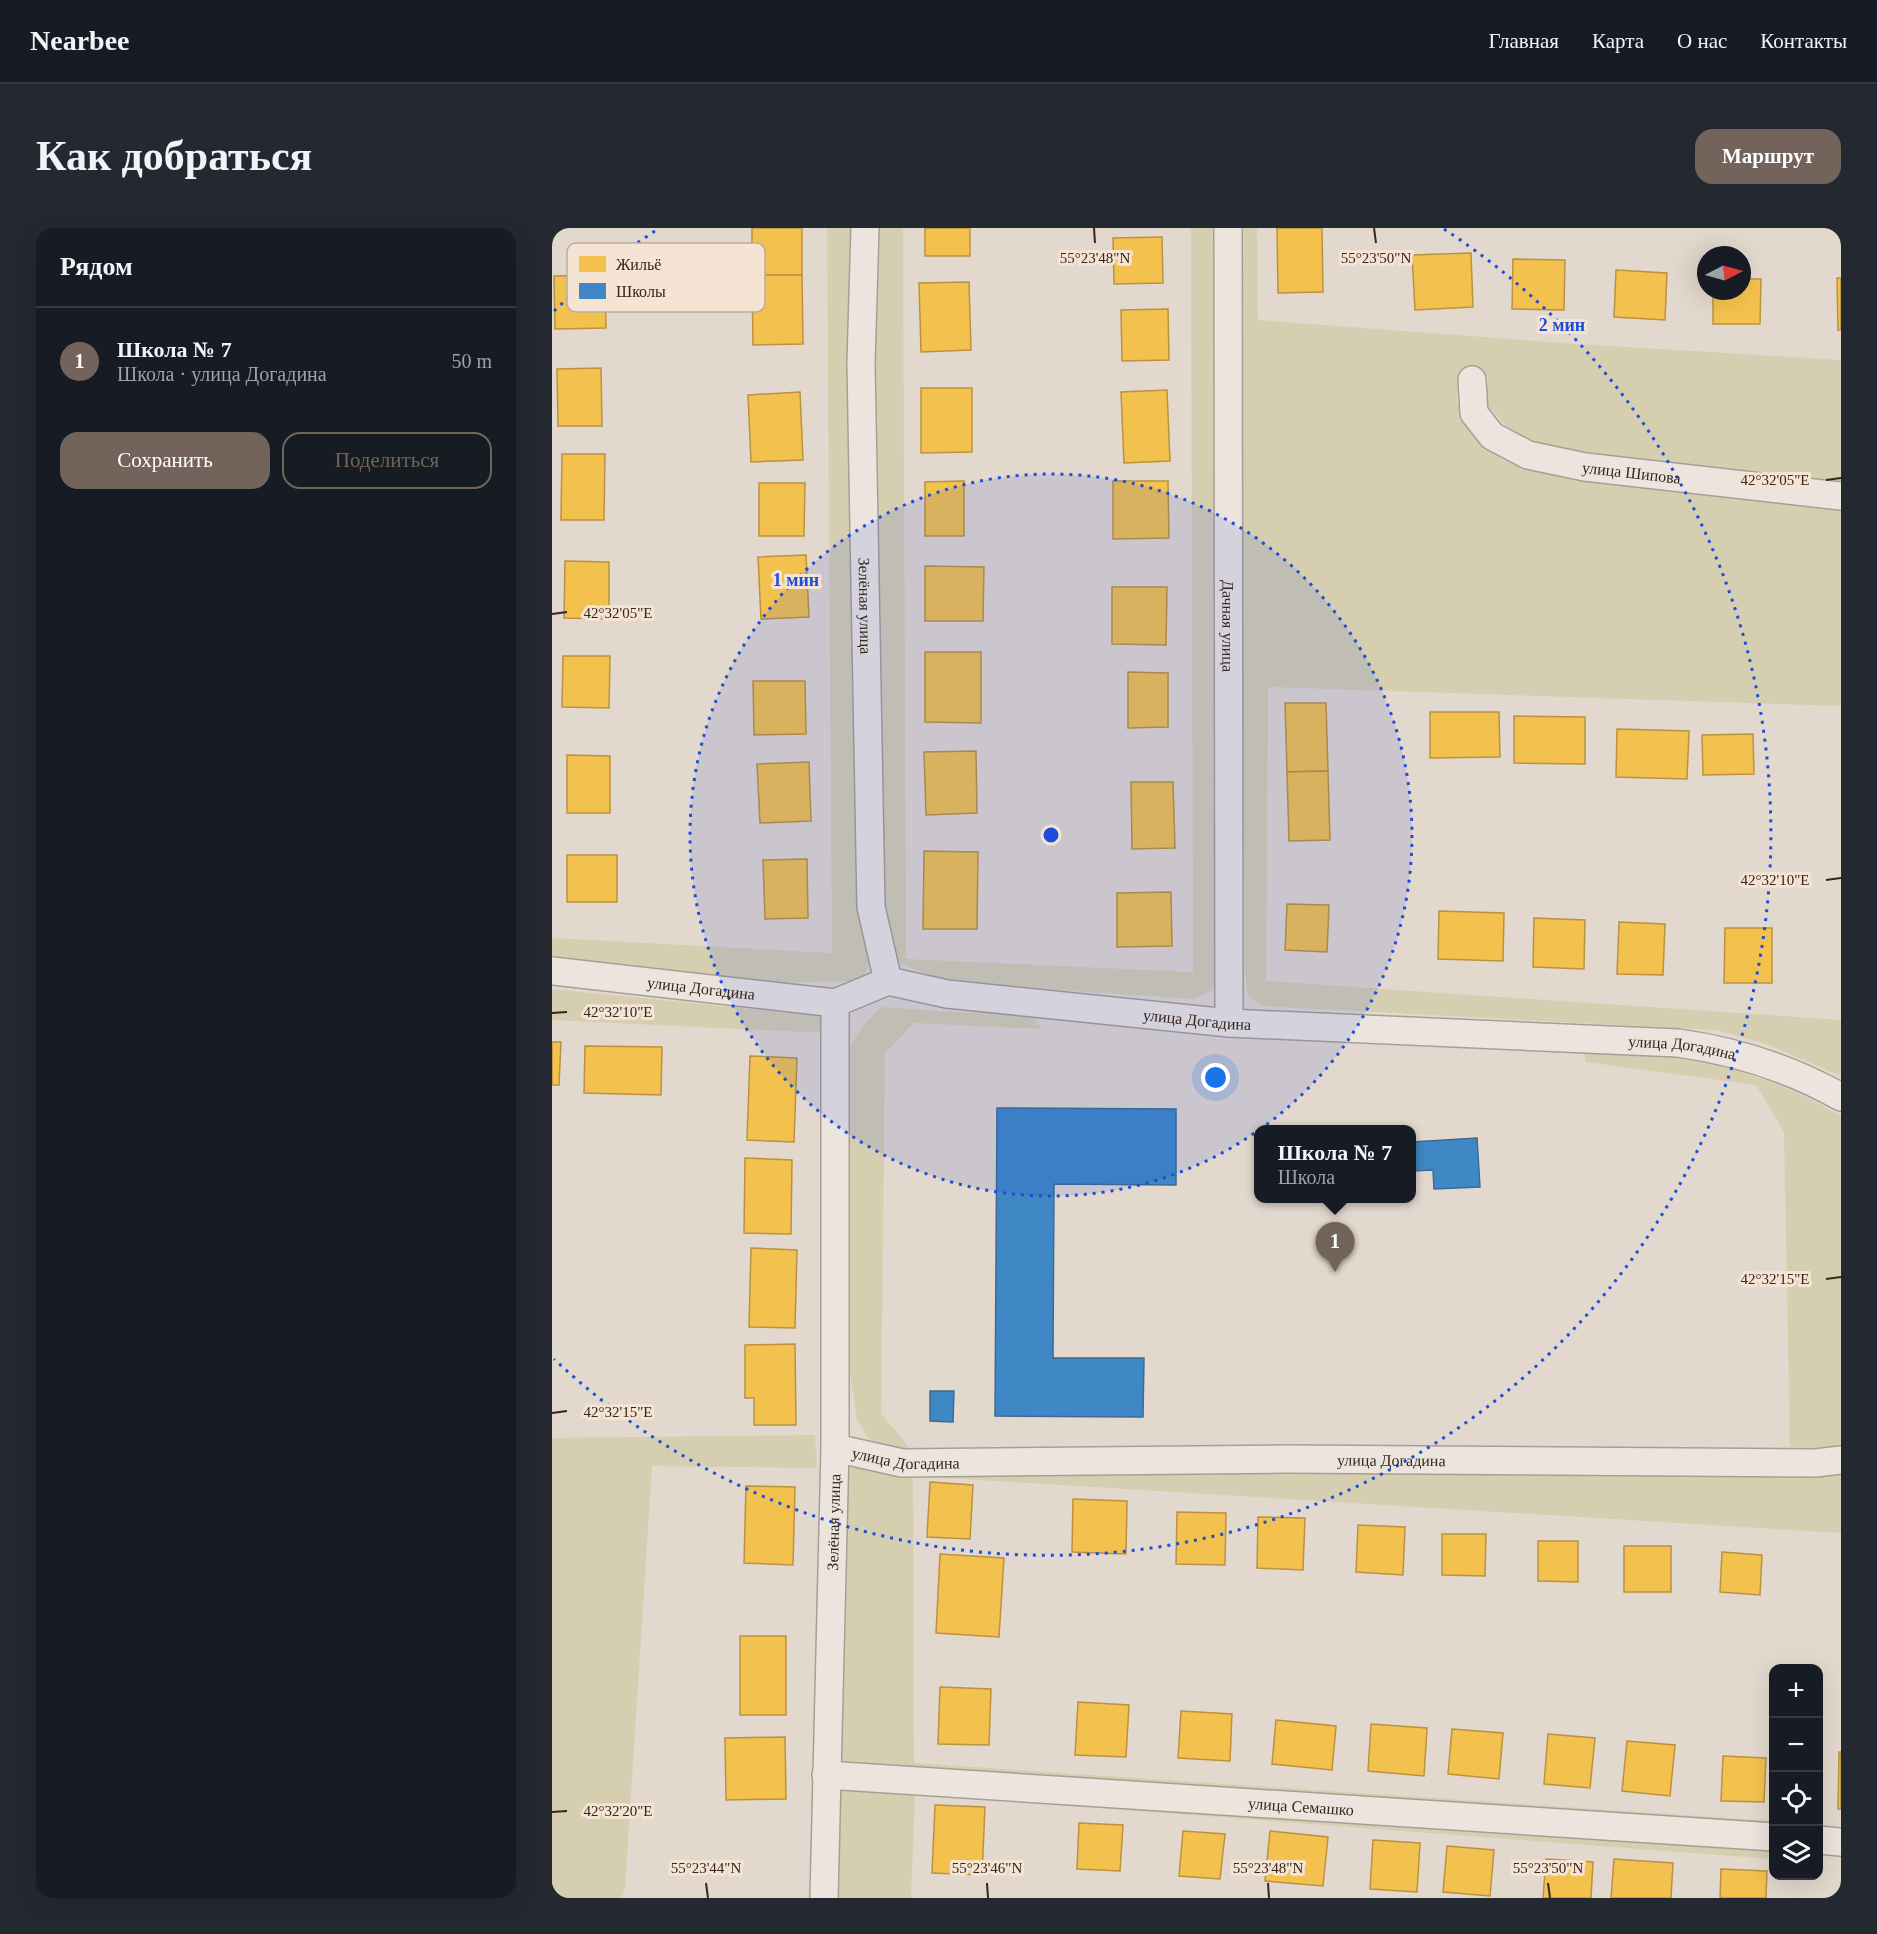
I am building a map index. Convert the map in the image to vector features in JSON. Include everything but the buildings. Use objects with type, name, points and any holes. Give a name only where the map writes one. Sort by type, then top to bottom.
[{"type":"street","name":"Зелёная улица","points":[[866,228],[861,363],[871,907],[888,981]]},
{"type":"street","name":"Дачная улица","points":[[1228,228],[1229,1023]]},
{"type":"street","name":"улица Шипова","points":[[1472,380],[1474,414],[1492,436],[1528,455],[1585,466],[1841,496]]},
{"type":"street","name":"улица Догадина","points":[[552,971],[835,1003],[888,981],[947,994],[1229,1023],[1678,1042],[1751,1057],[1813,1081],[1841,1097]]},
{"type":"street","name":"Зелёная улица","points":[[824,1898],[835,1448],[835,1003]]},
{"type":"street","name":"улица Догадина","points":[[835,1448],[902,1463],[1298,1459],[1816,1464],[1841,1461]]},
{"type":"street","name":"улица Семашко","points":[[826,1775],[1769,1837]]},
{"type":"street","points":[[1823,1840],[1841,1842]]},
{"type":"shaded area","points":[[827,228],[857,228],[871,957],[869,966],[864,975],[853,981],[779,983],[552,958],[552,938],[832,953]]},
{"type":"shaded area","points":[[879,228],[903,228],[906,959],[1193,972],[1191,228],[1213,228],[1216,989],[1194,999],[952,983],[898,963],[885,906],[873,372]]},
{"type":"shaded area","points":[[1239,228],[1257,228],[1258,320],[1576,344],[1841,360],[1841,482],[1568,451],[1531,441],[1506,426],[1487,405],[1488,377],[1473,372],[1457,374],[1457,401],[1462,419],[1486,445],[1521,467],[1571,477],[1841,509],[1841,706],[1268,687],[1266,981],[1841,1020],[1841,1076],[1766,1044],[1715,1030],[1262,1006],[1248,995],[1245,974]]},
{"type":"shaded area","points":[[552,989],[820,1016],[823,1033],[552,1020]]},
{"type":"shaded area","points":[[882,1007],[1033,1017],[1042,1029],[914,1023],[885,1053],[881,1413],[911,1450],[885,1448],[869,1439],[857,1420],[849,1366],[847,1055],[862,1029]]},
{"type":"shaded area","points":[[1584,1053],[1665,1055],[1720,1066],[1782,1087],[1841,1116],[1841,1448],[1790,1447],[1784,1132],[1756,1085],[1586,1062]]},
{"type":"shaded area","points":[[815,1435],[817,1468],[652,1466],[625,1888],[622,1898],[552,1898],[552,1438]]},
{"type":"shaded area","points":[[860,1465],[1841,1472],[1841,1533],[913,1476],[914,1763],[1769,1821],[1769,1830],[843,1765],[833,1754],[845,1482],[849,1467]]},
{"type":"shaded area","points":[[837,1786],[1769,1846],[1769,1859],[915,1794],[911,1898],[836,1898]]},
{"type":"place","name":"Школа № 7","points":[[1335,1272]]}]
